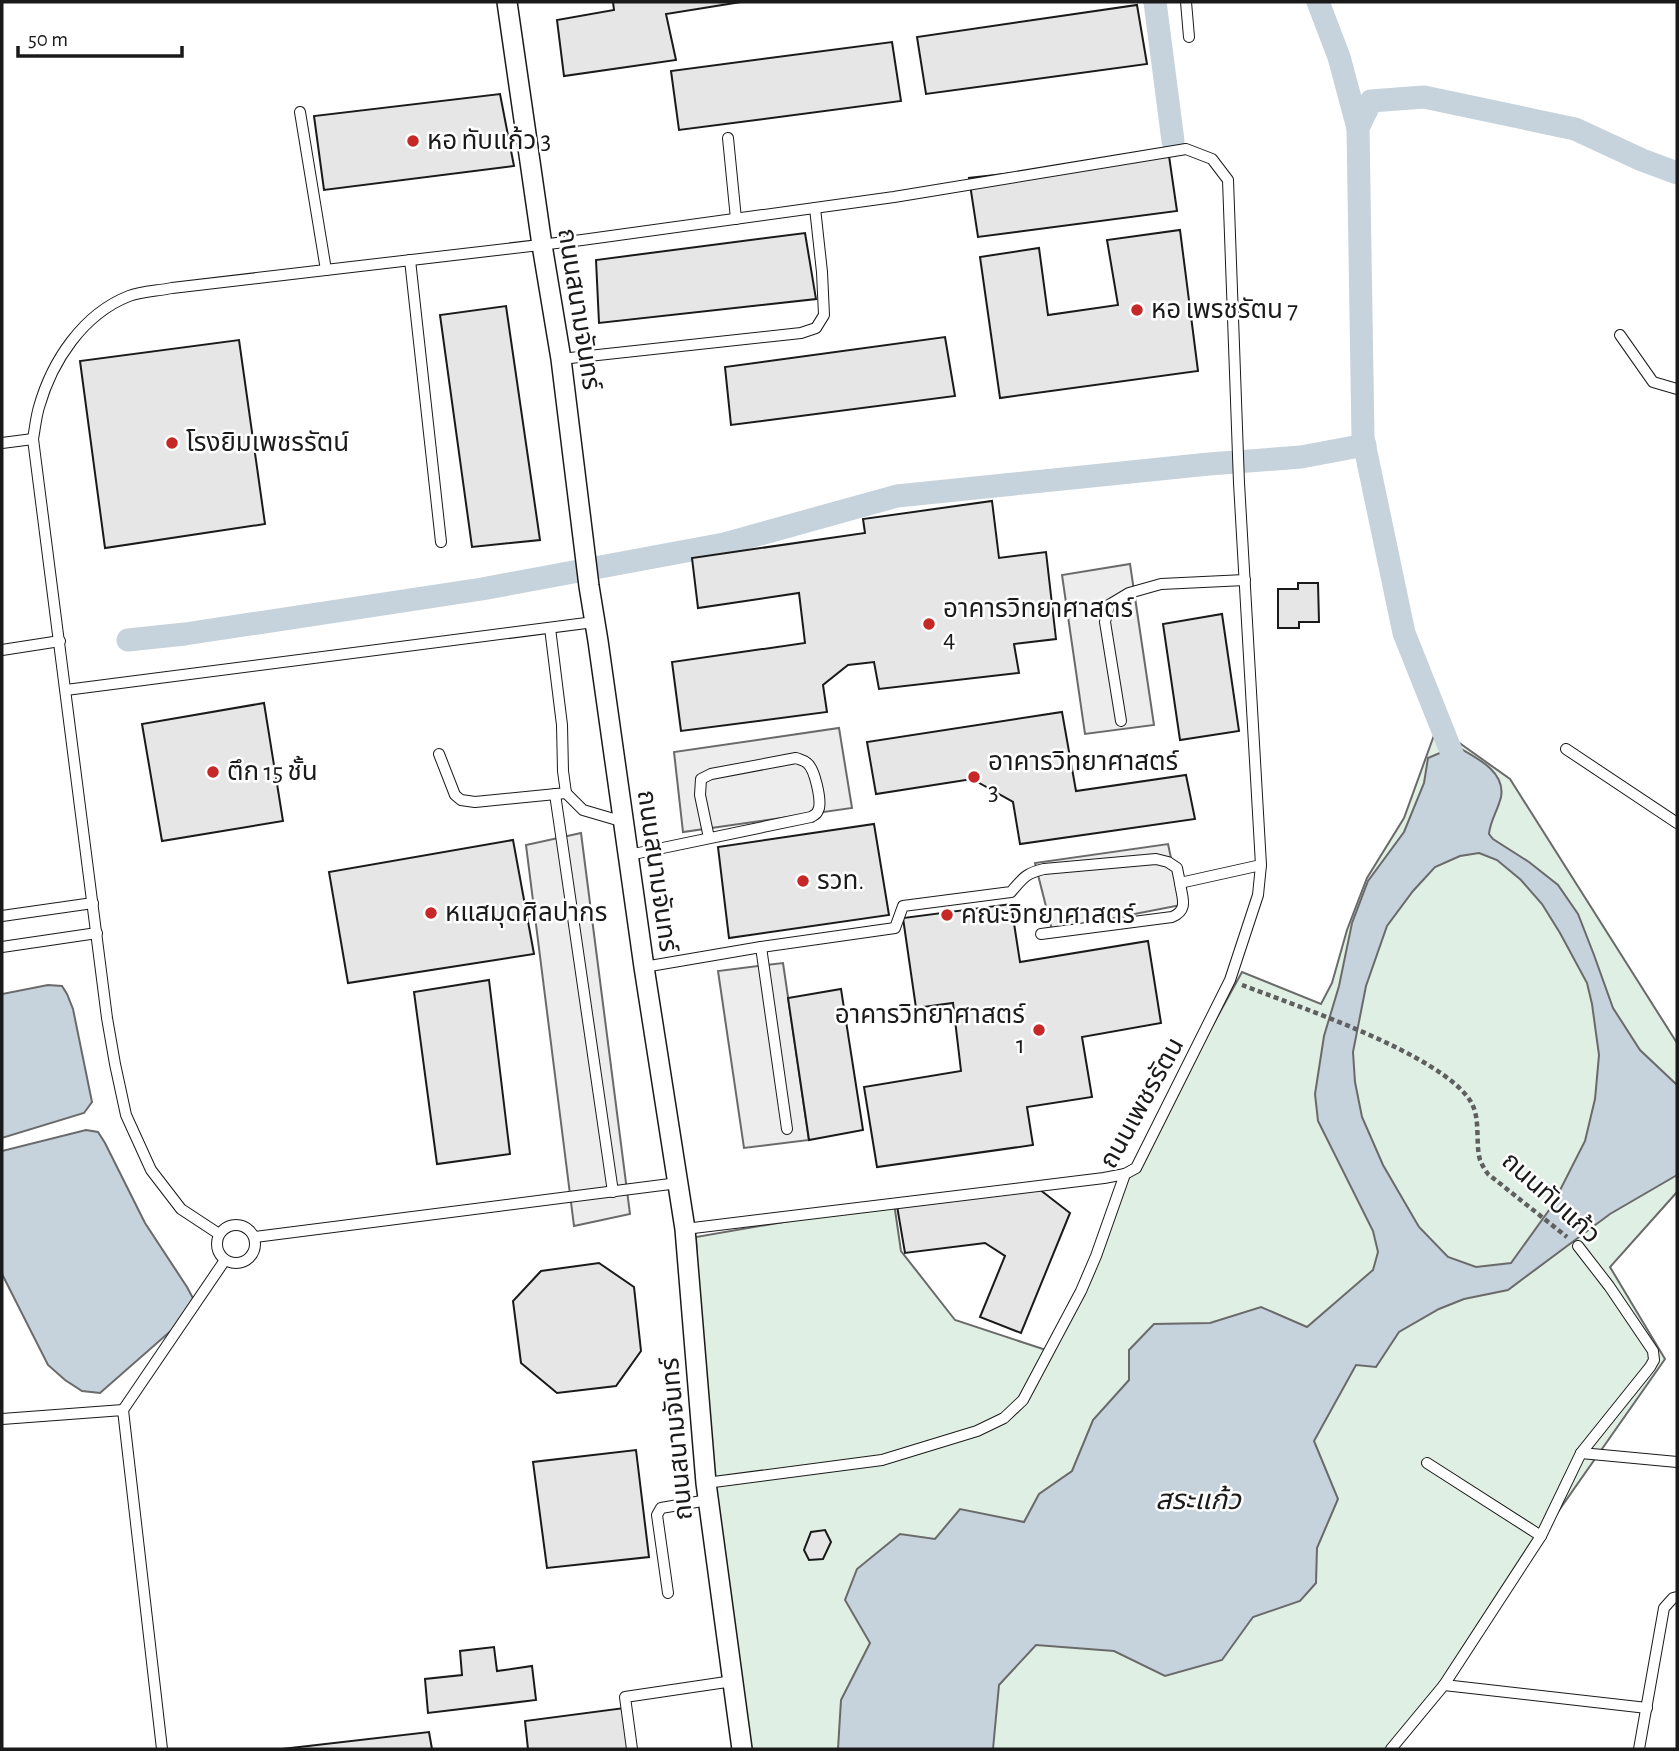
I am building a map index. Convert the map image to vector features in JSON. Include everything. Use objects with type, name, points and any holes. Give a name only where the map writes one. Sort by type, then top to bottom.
[{"type":"street","name":"ถนนสนามจันทร์","points":[[507,2],[561,359],[589,586],[644,967],[685,1229],[707,1491],[742,1749]]},
{"type":"lane","points":[[1186,2],[1189,37]]},
{"type":"lane","points":[[300,112],[326,270]]},
{"type":"lane","points":[[728,138],[736,219]]},
{"type":"lane","name":"ถนนเพชรรัตน","points":[[219,1234],[181,1209],[151,1170],[126,1115],[111,1041],[33,439],[39,408],[52,372],[73,339],[98,313],[130,296],[172,288],[542,245],[736,219],[908,195],[1186,149],[1212,159],[1228,180],[1239,483],[1261,865],[1258,895],[1230,980],[1136,1168],[1125,1174],[1081,1291],[1023,1400],[1004,1418],[977,1431],[882,1460],[707,1491],[660,1508],[657,1515],[668,1593]]},
{"type":"lane","points":[[561,359],[801,333],[816,328],[824,314],[815,208]]},
{"type":"lane","points":[[410,260],[441,542]]},
{"type":"lane","points":[[1620,335],[1653,382],[1677,389]]},
{"type":"lane","points":[[2,443],[33,439]]},
{"type":"lane","points":[[1121,721],[1105,622],[1109,605],[1129,593],[1161,584],[1245,580]]},
{"type":"lane","points":[[66,690],[594,622]]},
{"type":"lane","points":[[550,628],[562,725],[563,771],[560,794],[613,1192]]},
{"type":"lane","points":[[2,650],[60,641]]},
{"type":"lane","points":[[1566,749],[1677,823]]},
{"type":"lane","points":[[439,754],[455,795],[461,800],[475,802],[560,794],[583,810],[624,822]]},
{"type":"lane","points":[[629,855],[811,817],[820,806],[812,768],[796,758],[710,774],[701,779],[699,795],[709,838]]},
{"type":"lane","points":[[644,967],[895,928],[902,906],[1011,892],[1024,876],[1044,869],[1156,859],[1177,868],[1184,907],[1180,914],[1041,934]]},
{"type":"lane","points":[[1180,883],[1261,865]]},
{"type":"lane","points":[[2,916],[93,903]]},
{"type":"lane","points":[[2,947],[97,933]]},
{"type":"lane","points":[[761,947],[787,1129]]},
{"type":"lane","points":[[685,1229],[1125,1174]]},
{"type":"lane","points":[[255,1237],[678,1184]]},
{"type":"lane","points":[[232,1225],[245,1226],[255,1237],[254,1250],[248,1259],[239,1263],[225,1260],[217,1247],[219,1234],[232,1225]]},
{"type":"lane","name":"ถนนทับแก้ว","points":[[1391,1749],[1444,1685],[1541,1536],[1581,1453],[1654,1360],[1653,1351],[1578,1246]]},
{"type":"lane","points":[[162,1749],[122,1410],[225,1260]]},
{"type":"lane","points":[[2,1419],[122,1410]]},
{"type":"lane","points":[[1581,1453],[1677,1462]]},
{"type":"lane","points":[[1427,1463],[1541,1536]]},
{"type":"lane","points":[[1639,1749],[1664,1608],[1672,1598],[1677,1597]]},
{"type":"lane","points":[[632,1749],[625,1697],[733,1681]]},
{"type":"lane","points":[[1444,1685],[1647,1708]]},
{"type":"path","name":"ถนนทับแก้ว","points":[[1230,980],[1365,1034],[1430,1065],[1446,1076],[1470,1101],[1475,1112],[1481,1163],[1488,1174],[1578,1246]]},
{"type":"green space","points":[[1437,727],[1510,779],[1677,1043],[1677,1192],[1610,1267],[1665,1359],[1541,1536],[1442,1684],[1388,1749],[742,1749],[706,1483],[696,1237],[894,1203],[901,1251],[955,1320],[1049,1351],[1126,1183],[1242,972],[1321,1004],[1332,983],[1347,930],[1367,878],[1404,818]]},
{"type":"shaded area","points":[[1130,564],[1154,725],[1085,734],[1062,575]]},
{"type":"shaded area","points":[[839,728],[852,808],[683,832],[674,752]]},
{"type":"shaded area","points":[[581,833],[630,1214],[574,1226],[526,845]]},
{"type":"shaded area","points":[[1168,844],[1181,905],[1052,930],[1035,863]]},
{"type":"shaded area","points":[[783,963],[809,1140],[744,1148],[718,971]]},
{"type":"water","name":"สระแก้ว","points":[[1456,746],[1487,766],[1499,780],[1501,797],[1489,834],[1558,885],[1578,914],[1613,1008],[1640,1050],[1677,1085],[1677,1175],[1610,1214],[1508,1290],[1464,1299],[1439,1309],[1399,1332],[1376,1367],[1356,1365],[1314,1441],[1338,1499],[1317,1548],[1316,1583],[1300,1601],[1253,1617],[1222,1660],[1165,1676],[1114,1651],[1036,1645],[999,1685],[993,1749],[838,1749],[841,1700],[870,1643],[845,1600],[857,1569],[900,1534],[935,1539],[960,1509],[1024,1522],[1039,1494],[1072,1471],[1093,1420],[1129,1380],[1129,1350],[1154,1324],[1210,1323],[1261,1307],[1307,1327],[1373,1270],[1378,1252],[1373,1231],[1318,1121],[1315,1094],[1324,1036],[1339,986],[1352,923],[1368,881],[1404,832],[1424,783],[1428,758]],"holes":[[[1479,853],[1497,860],[1521,880],[1542,904],[1587,983],[1599,1055],[1595,1099],[1585,1141],[1552,1206],[1511,1263],[1476,1267],[1448,1257],[1419,1227],[1383,1165],[1362,1117],[1355,1082],[1353,1052],[1366,986],[1387,926],[1413,891],[1435,867],[1460,856]]]},
{"type":"water","points":[[48,985],[62,986],[73,1009],[92,1102],[84,1113],[2,1138],[2,994]]},
{"type":"water","points":[[86,1130],[98,1132],[105,1143],[145,1223],[195,1302],[189,1315],[100,1393],[82,1391],[48,1365],[2,1274],[2,1151]]},
{"type":"building","points":[[613,2],[741,2],[666,14],[676,60],[564,76],[557,20],[614,10]]},
{"type":"building","points":[[1137,5],[1147,64],[926,94],[917,37]]},
{"type":"building","points":[[892,42],[901,101],[679,130],[671,71]]},
{"type":"building","name":"หอ ทับแก้ว 3","points":[[500,94],[514,166],[324,190],[314,116]]},
{"type":"building","points":[[1169,156],[1177,211],[978,237],[969,178]]},
{"type":"building","name":"หอ เพรชรัตน 7","points":[[1180,230],[1198,371],[1000,398],[980,257],[1039,248],[1048,315],[1118,305],[1107,240]]},
{"type":"building","points":[[805,233],[816,299],[599,323],[596,260]]},
{"type":"building","points":[[506,306],[540,540],[472,547],[440,315]]},
{"type":"building","points":[[945,337],[955,396],[731,425],[725,367]]},
{"type":"building","name":"โรงยิมเพชรรัตน์","points":[[239,340],[265,524],[105,548],[80,361]]},
{"type":"building","name":"อาคารวิทยาศาสตร์ 4","points":[[992,501],[999,558],[1046,552],[1056,639],[1014,644],[1019,673],[879,689],[874,662],[848,665],[823,685],[827,712],[681,731],[672,662],[805,643],[799,593],[698,608],[692,558],[865,533],[863,519]]},
{"type":"building","points":[[1298,583],[1318,583],[1319,622],[1299,622],[1299,628],[1278,628],[1278,589],[1298,589]]},
{"type":"building","points":[[1222,614],[1239,731],[1180,740],[1163,624]]},
{"type":"building","name":"ตึก 15 ชั้น","points":[[264,703],[283,821],[162,841],[142,724]]},
{"type":"building","name":"อาคารวิทยาศาสตร์ 3","points":[[1062,712],[1076,791],[1186,775],[1195,819],[1020,844],[1013,802],[972,779],[876,794],[867,742]]},
{"type":"building","name":"รวท.","points":[[874,824],[889,915],[729,938],[718,847]]},
{"type":"building","name":"หแสมุดศิลปากร","points":[[513,840],[534,954],[348,983],[329,872]]},
{"type":"building","name":"อาคารวิทยาศาสตร์ 1","points":[[1011,904],[1020,962],[1148,941],[1161,1023],[1082,1037],[1092,1097],[1027,1107],[1033,1145],[877,1167],[864,1087],[961,1071],[953,1003],[916,1008],[903,918]]},
{"type":"building","points":[[489,980],[510,1154],[437,1164],[414,992]]},
{"type":"building","points":[[841,989],[863,1130],[809,1140],[788,998]]},
{"type":"building","points":[[1039,1189],[1070,1213],[1021,1333],[980,1317],[1005,1256],[985,1243],[905,1253],[897,1206]]},
{"type":"building","points":[[599,1263],[634,1287],[641,1351],[616,1386],[557,1393],[521,1363],[513,1301],[541,1271]]},
{"type":"building","points":[[636,1450],[649,1557],[547,1568],[533,1462]]},
{"type":"building","points":[[825,1530],[831,1542],[823,1559],[809,1560],[804,1550],[811,1532]]},
{"type":"building","points":[[494,1647],[497,1671],[532,1666],[536,1700],[428,1713],[425,1679],[462,1675],[460,1651]]},
{"type":"building","points":[[624,1708],[629,1749],[528,1749],[525,1721]]},
{"type":"building","points":[[429,1732],[432,1749],[282,1749]]},
{"type":"waterway","points":[[1155,2],[1173,141]]},
{"type":"waterway","points":[[1318,2],[1339,57],[1358,128]]},
{"type":"waterway","points":[[1456,777],[1455,761],[1404,633],[1363,438],[1358,128],[1371,101],[1424,97],[1575,129],[1677,173]]},
{"type":"waterway","points":[[128,640],[185,634],[482,589],[724,544],[897,496],[1301,457],[1365,445]]},
{"type":"place","name":"หอ ทับแก้ว 3","points":[[413,141]]},
{"type":"place","name":"หอ เพรชรัตน 7","points":[[1137,310]]},
{"type":"place","name":"โรงยิมเพชรรัตน์","points":[[172,443]]},
{"type":"place","name":"อาคารวิทยาศาสตร์ 4","points":[[929,624]]},
{"type":"place","name":"ตึก 15 ชั้น","points":[[213,772]]},
{"type":"place","name":"อาคารวิทยาศาสตร์ 3","points":[[974,777]]},
{"type":"place","name":"รวท.","points":[[803,881]]},
{"type":"place","name":"หแสมุดศิลปากร","points":[[431,913]]},
{"type":"place","name":"คณะวิทยาศาสตร์","points":[[947,915]]},
{"type":"place","name":"อาคารวิทยาศาสตร์ 1","points":[[1039,1030]]}]
